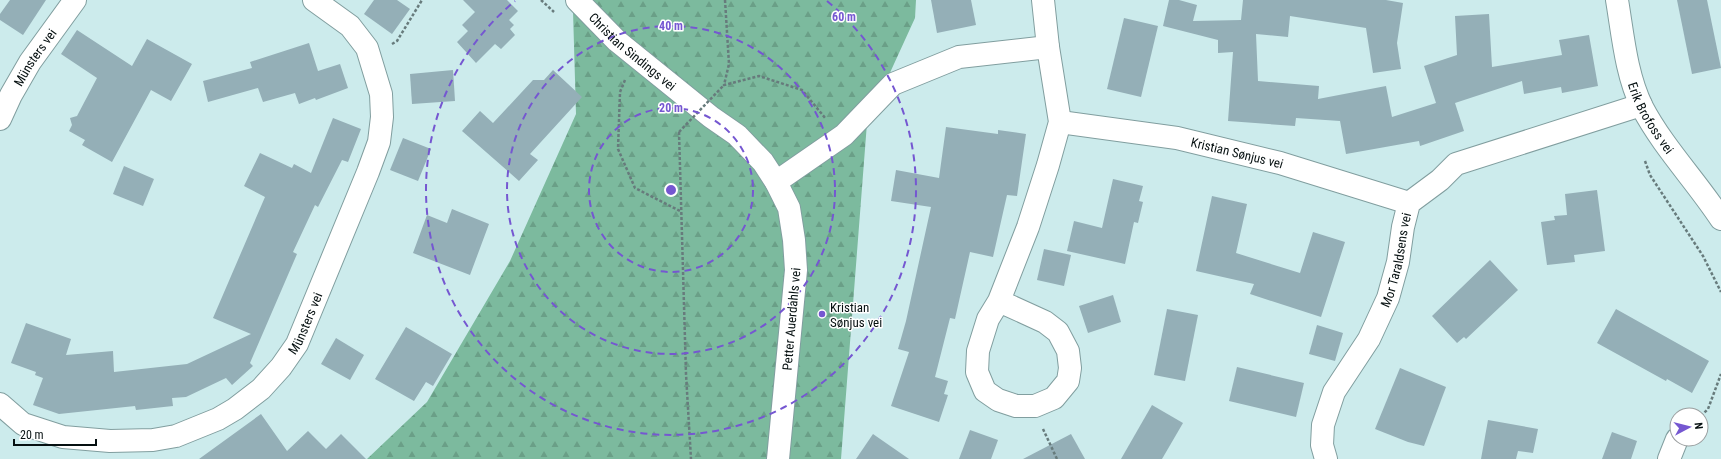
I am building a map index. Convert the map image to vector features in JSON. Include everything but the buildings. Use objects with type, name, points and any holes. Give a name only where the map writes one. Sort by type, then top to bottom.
[{"type":"street","name":"Münsters vei","points":[[0,119],[11,95],[30,62],[75,0]]},
{"type":"street","name":"Münsters vei","points":[[0,404],[23,424],[63,437],[110,440],[153,440],[176,436],[218,419],[235,409],[261,389],[281,367],[297,344],[366,179],[379,142],[382,117],[381,94],[367,48],[350,26],[314,0]]},
{"type":"street","name":"Christian Sindings vei","points":[[577,0],[617,40],[711,117],[738,135],[763,162],[776,182]]},
{"type":"street","points":[[999,301],[1045,322],[1058,332],[1068,351],[1070,368],[1068,381],[1054,398],[1035,406],[1016,406],[998,400],[985,391],[977,372],[978,351],[988,319],[999,301],[1028,227],[1060,122],[1048,47],[1043,0]]},
{"type":"street","name":"Erik Brofoss vei","points":[[1617,0],[1628,68],[1641,105],[1656,131],[1705,195],[1721,219]]},
{"type":"street","points":[[776,182],[844,135],[893,84],[959,57],[1048,47]]},
{"type":"street","name":"Mor Taraldsens vei","points":[[1326,459],[1322,445],[1323,425],[1325,418],[1334,392],[1369,339],[1388,298],[1398,262],[1403,227],[1409,203],[1440,180],[1456,164],[1641,105]]},
{"type":"street","name":"Kristian Sønjus vei","points":[[1060,122],[1176,138],[1280,163],[1409,203]]},
{"type":"street","name":"Petter Auerdahls vei","points":[[776,182],[789,208],[794,240],[796,270],[778,459]]},
{"type":"street","points":[[1669,459],[1674,447]]},
{"type":"path","points":[[372,61],[397,41],[422,0]]},
{"type":"path","points":[[692,459],[686,374],[683,255],[680,211],[679,132],[724,84],[729,64],[725,0]]},
{"type":"path","points":[[724,84],[759,76],[802,90],[822,116],[844,135]]},
{"type":"path","points":[[626,77],[620,92],[618,149],[635,188],[680,211]]},
{"type":"path","points":[[1656,131],[1646,142],[1643,151],[1650,175],[1702,256],[1721,292]]},
{"type":"path","points":[[1709,407],[1721,374]]},
{"type":"path","points":[[1035,406],[1057,459]]},
{"type":"green space","points":[[582,0],[916,0],[915,18],[867,123],[841,459],[367,459],[427,402],[510,261],[576,114],[573,11]]},
{"type":"place","name":"Kristian Sønjus vei","points":[[822,314]]}]
